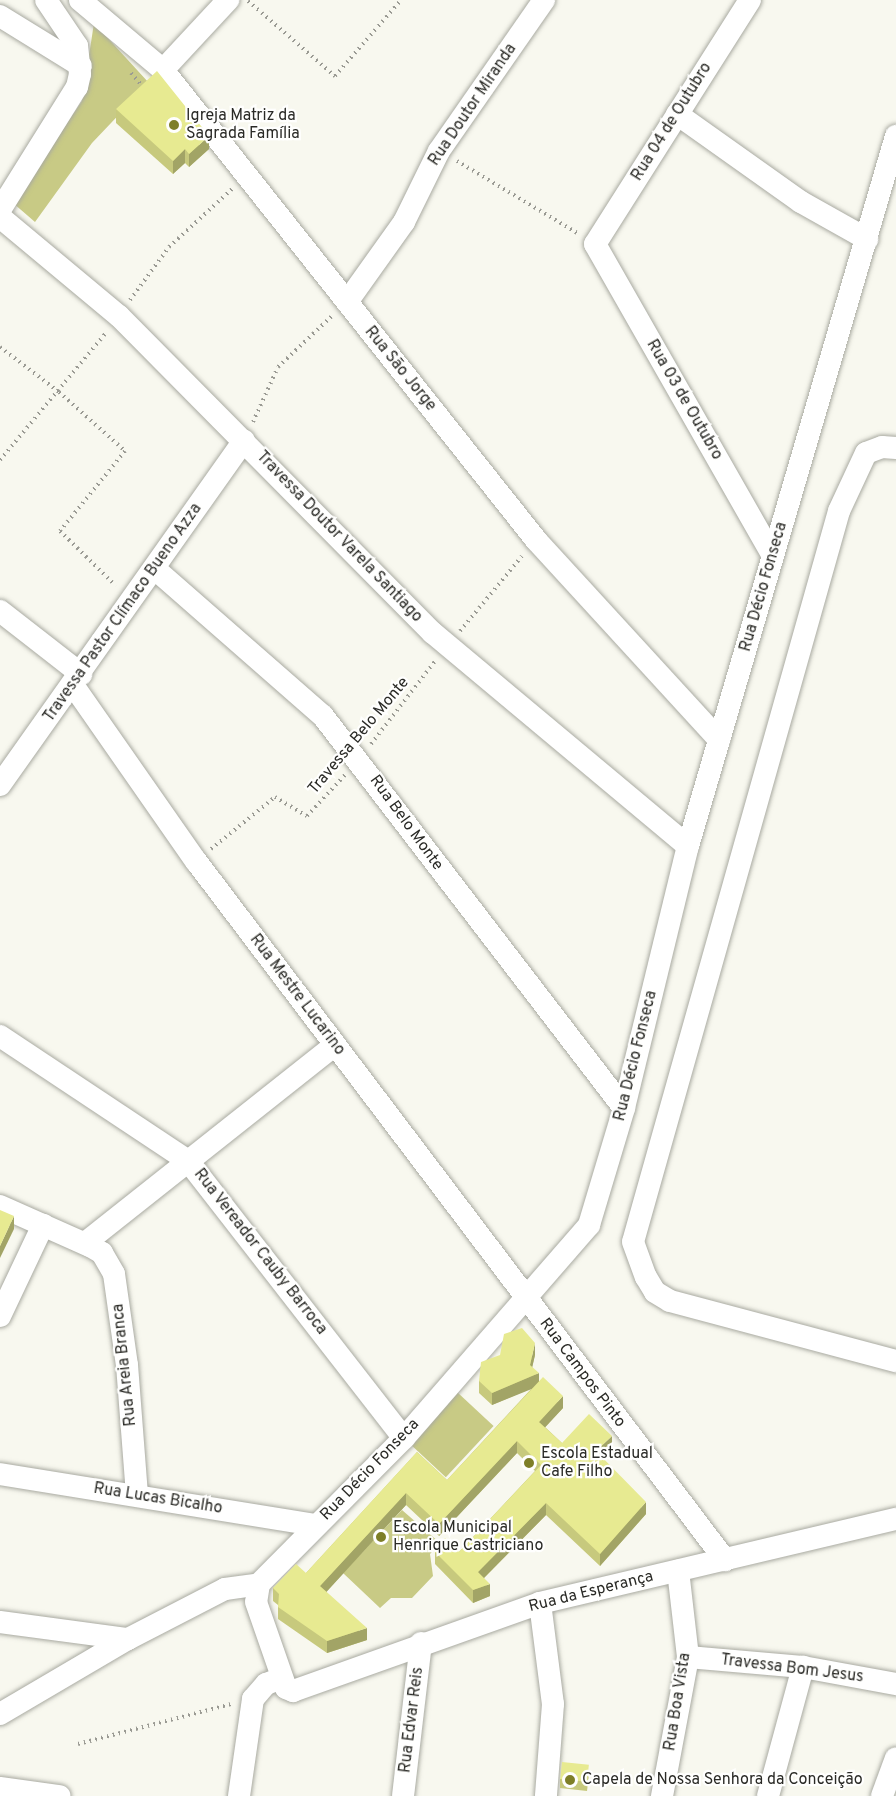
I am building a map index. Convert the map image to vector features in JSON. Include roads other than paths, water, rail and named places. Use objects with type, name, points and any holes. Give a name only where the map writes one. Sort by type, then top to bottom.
[{"type":"street","points":[[0,210],[77,87],[81,66],[77,46],[46,0]]},
{"type":"street","name":"Rua São Jorge","points":[[80,0],[163,69],[536,540],[719,740]]},
{"type":"street","points":[[163,69],[228,0]]},
{"type":"street","name":"Rua Doutor Miranda","points":[[347,302],[404,222],[439,150],[544,0]]},
{"type":"street","name":"Rua 04 de Outubro","points":[[595,244],[750,0]]},
{"type":"street","points":[[0,16],[81,66]]},
{"type":"street","points":[[677,114],[801,202],[867,239]]},
{"type":"street","name":"Rua Décio Fonseca","points":[[259,1584],[404,1438],[589,1225],[624,1108],[688,846],[896,136]]},
{"type":"street","name":"Travessa Doutor Varela Santiago","points":[[0,217],[119,316],[447,646],[688,846]]},
{"type":"street","name":"Rua 03 de Outubro","points":[[595,244],[773,556]]},
{"type":"street","name":"Travessa Pastor Clímaco Bueno Azza","points":[[1,780],[77,680],[244,441]]},
{"type":"street","points":[[896,448],[882,447],[866,453],[840,511],[633,1242],[646,1277],[656,1292],[670,1301],[896,1361]]},
{"type":"street","name":"Rua Belo Monte","points":[[155,569],[323,716],[359,759],[624,1108]]},
{"type":"street","name":"Rua Mestre Lucarino","points":[[0,611],[77,680],[196,861],[526,1300]]},
{"type":"street","name":"Rua Vereador Cauby Barroca","points":[[0,1036],[186,1159],[206,1179],[404,1438]]},
{"type":"street","points":[[0,1206],[87,1245],[186,1159],[335,1045]]},
{"type":"street","points":[[0,1316],[43,1225]]},
{"type":"street","name":"Rua Areia Branca","points":[[87,1245],[102,1253],[114,1274],[127,1365],[137,1494]]},
{"type":"street","name":"Rua Campos Pinto","points":[[526,1300],[725,1560]]},
{"type":"street","name":"Rua Lucas Bicalho","points":[[0,1474],[137,1494],[316,1525]]},
{"type":"street","name":"Rua da Esperança","points":[[239,1796],[253,1699],[266,1684],[288,1685],[540,1603],[896,1519]]},
{"type":"street","name":"Rua Boa Vista","points":[[662,1796],[688,1657],[678,1571]]},
{"type":"street","points":[[0,1714],[128,1639],[225,1589],[259,1584],[256,1602],[288,1685]]},
{"type":"street","points":[[540,1603],[553,1704],[546,1796]]},
{"type":"street","points":[[0,1622],[128,1639]]},
{"type":"street","name":"Rua Edvar Reis","points":[[403,1796],[421,1643]]},
{"type":"street","name":"Travessa Bom Jesus","points":[[688,1657],[803,1667],[896,1684]]},
{"type":"street","points":[[768,1796],[803,1667]]},
{"type":"street","points":[[882,1796],[896,1758]]},
{"type":"street","points":[[0,1788],[59,1796]]},
{"type":"place","name":"Igreja Matriz da Sagrada Família","points":[[174,125]]},
{"type":"place","name":"Escola Estadual Cafe Filho","points":[[529,1463]]},
{"type":"place","name":"Escola Municipal Henrique Castriciano","points":[[381,1537]]},
{"type":"place","name":"Capela de Nossa Senhora da Conceição","points":[[570,1780]]}]
